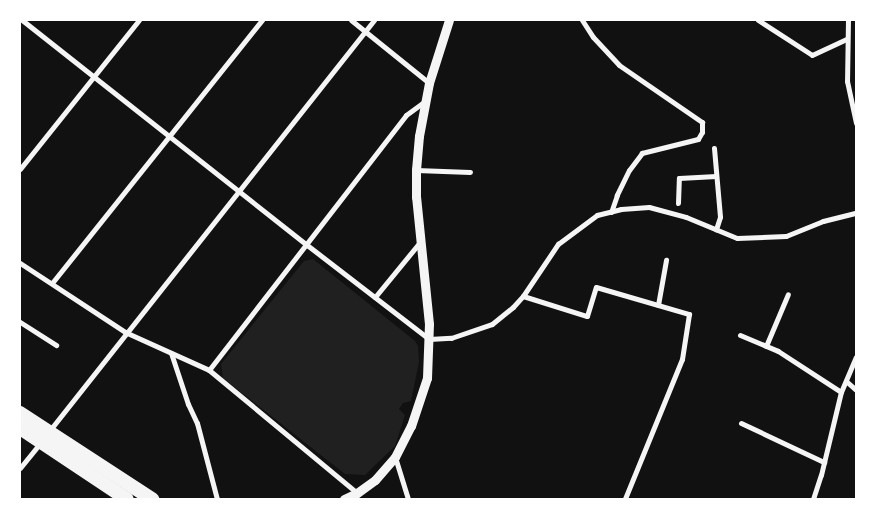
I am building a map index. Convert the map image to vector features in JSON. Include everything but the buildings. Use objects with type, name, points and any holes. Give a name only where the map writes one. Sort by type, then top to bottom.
[{"type":"highway","points":[[20,413],[45,436],[127,499]]},
{"type":"highway","points":[[20,428],[45,436],[152,499]]},
{"type":"street","points":[[22,20],[306,245],[429,339],[451,338],[492,324],[523,296],[558,244],[596,216],[621,209],[649,208],[686,217],[737,238],[786,236],[823,222],[856,213]]},
{"type":"street","points":[[20,169],[139,20]]},
{"type":"street","points":[[52,283],[262,20]]},
{"type":"street","points":[[351,20],[429,83]]},
{"type":"street","points":[[20,468],[125,332],[374,20]]},
{"type":"street","points":[[344,499],[357,493],[375,480],[395,457],[411,426],[427,378],[429,339],[416,170],[429,83],[449,20]]},
{"type":"street","points":[[582,20],[593,37],[619,65],[702,122],[702,132],[698,139],[642,153],[629,170],[616,195],[611,212]]},
{"type":"street","points":[[758,20],[812,55],[846,39]]},
{"type":"street","points":[[848,20],[846,81],[856,123]]},
{"type":"street","points":[[850,100],[856,100]]},
{"type":"street","points":[[209,370],[406,115],[425,102]]},
{"type":"street","points":[[714,148],[720,217],[716,229]]},
{"type":"street","points":[[416,170],[470,172]]},
{"type":"street","points":[[678,203],[679,178],[716,176]]},
{"type":"street","points":[[375,297],[420,241]]},
{"type":"street","points":[[658,305],[666,260]]},
{"type":"street","points":[[20,263],[125,332],[209,370],[357,493]]},
{"type":"street","points":[[523,296],[587,316],[596,287],[689,314],[682,358],[625,499]]},
{"type":"street","points":[[766,346],[788,294]]},
{"type":"street","points":[[20,322],[56,345]]},
{"type":"street","points":[[740,335],[778,351],[841,392]]},
{"type":"street","points":[[171,353],[188,404],[197,423],[216,499]]},
{"type":"street","points":[[813,499],[841,392],[856,357]]},
{"type":"street","points":[[846,381],[856,390]]},
{"type":"street","points":[[741,423],[824,462]]},
{"type":"street","points":[[395,457],[408,499]]},
{"type":"shaded area","points":[[313,259],[415,341],[418,346],[419,362],[411,401],[403,403],[399,409],[405,415],[395,446],[365,475],[345,474],[223,378],[221,364],[304,261]]}]
